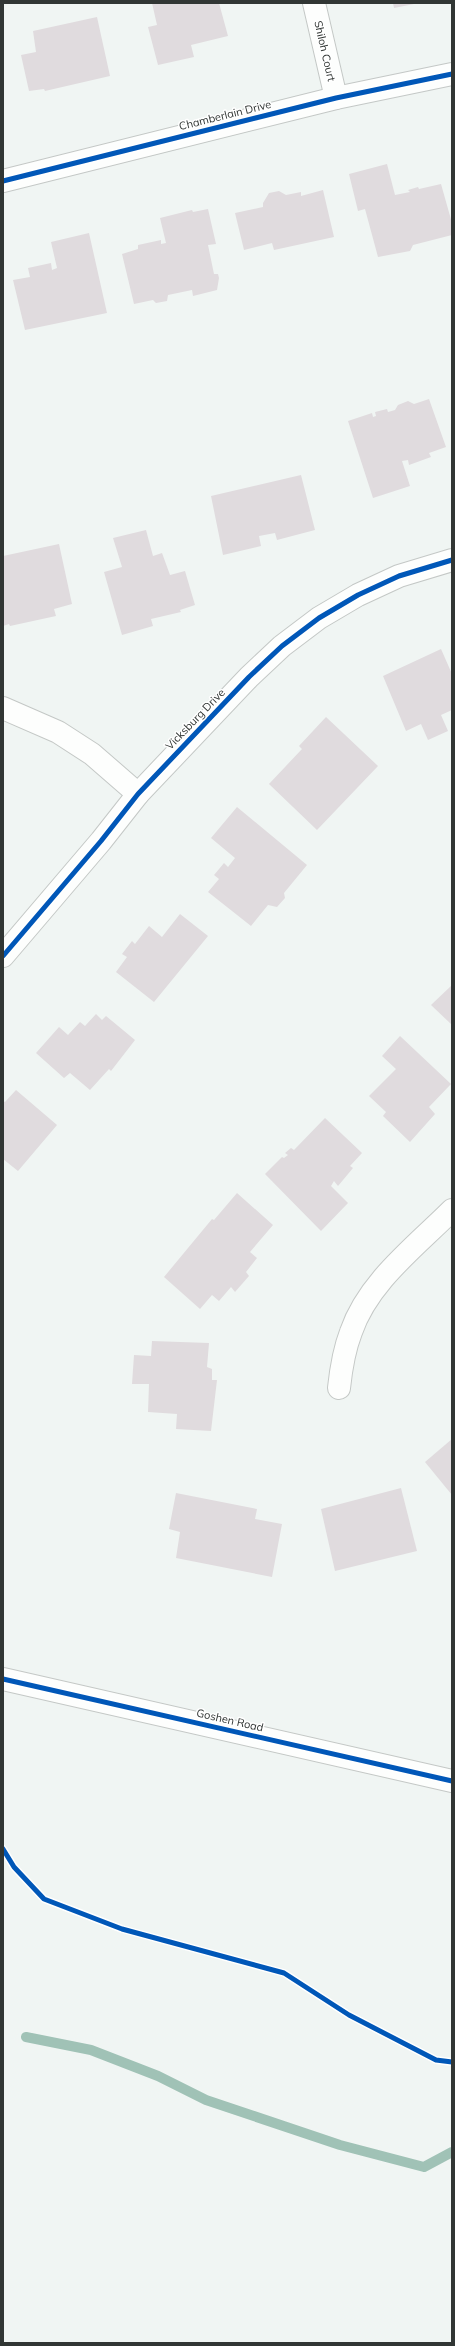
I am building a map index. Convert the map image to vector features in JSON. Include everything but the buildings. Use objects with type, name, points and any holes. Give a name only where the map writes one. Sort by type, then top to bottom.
[{"type":"street","name":"Shiloh Court","points":[[314,3],[336,98]]},
{"type":"street","name":"Chamberlain Drive","points":[[3,181],[336,98],[452,74]]},
{"type":"street","name":"Vicksburg Drive","points":[[3,956],[102,841],[138,794],[249,677],[282,646],[318,618],[358,595],[399,576],[452,560]]},
{"type":"street","points":[[3,708],[58,732],[92,754],[138,794]]},
{"type":"street","points":[[339,1388],[343,1359],[351,1330],[365,1303],[383,1279],[452,1210]]},
{"type":"street","name":"Goshen Road","points":[[3,1679],[452,1781]]},
{"type":"waterway","points":[[26,2037],[91,2050],[158,2076],[206,2100],[340,2145],[424,2167],[452,2152]]},
{"type":"cycle path","points":[[3,181],[336,98],[452,74]]},
{"type":"cycle path","points":[[3,956],[101,841],[138,794],[249,677],[282,646],[319,618],[358,595],[399,576],[452,560]]},
{"type":"cycle path","points":[[3,1679],[452,1781]]},
{"type":"cycle path","points":[[3,1849],[14,1867],[44,1899],[122,1929],[284,1973],[349,2015],[436,2060],[452,2062]]}]
